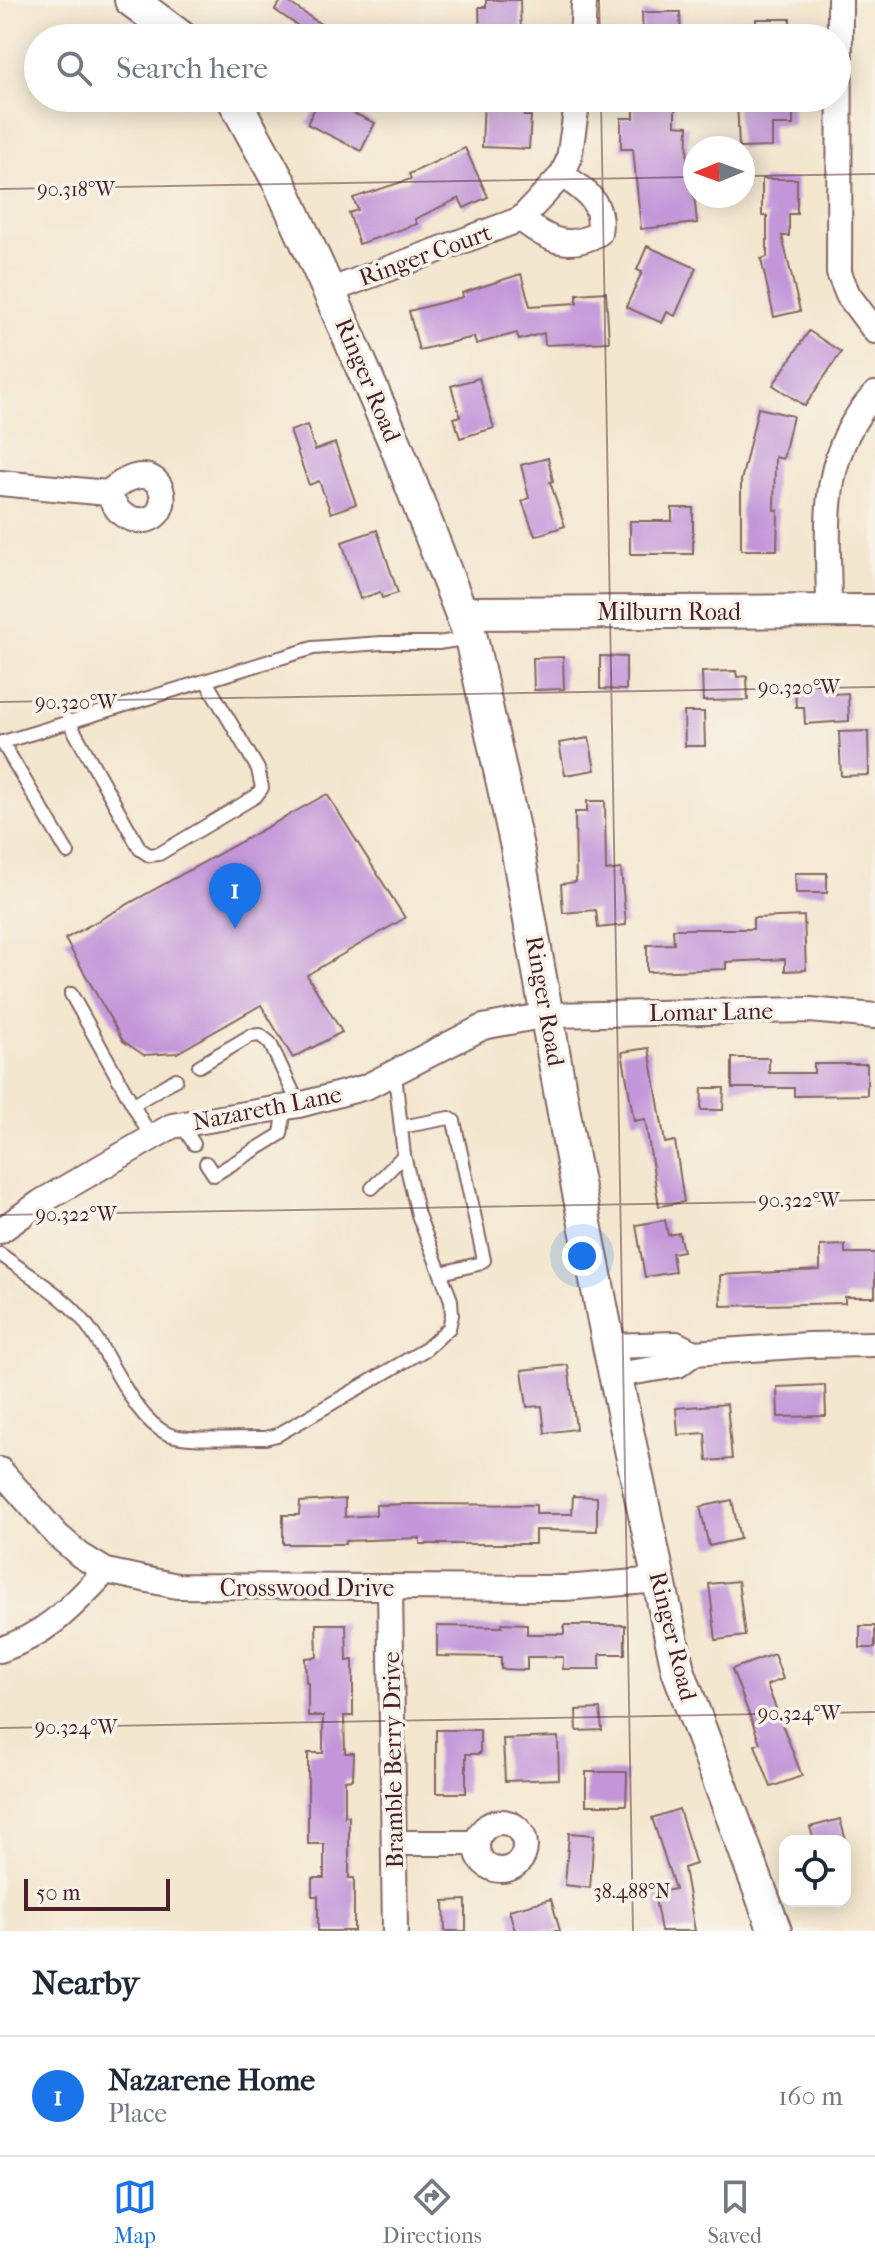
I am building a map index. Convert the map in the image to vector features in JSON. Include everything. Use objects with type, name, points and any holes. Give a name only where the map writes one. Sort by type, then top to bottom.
[{"type":"street","points":[[131,0],[163,24]]},
{"type":"street","points":[[840,0],[840,24]]},
{"type":"street","points":[[583,24],[584,1]]},
{"type":"street","name":"Ringer Road","points":[[241,112],[280,184],[329,291],[395,443],[467,625],[520,862],[612,1360],[658,1580],[687,1697],[775,1931]]},
{"type":"street","name":"Ringer Court","points":[[329,291],[521,219],[562,175],[569,159],[576,112]]},
{"type":"street","points":[[840,112],[839,273],[848,295],[875,331]]},
{"type":"street","name":"Ringer Court","points":[[521,219],[540,235],[568,244],[584,242],[599,233],[602,217],[592,198],[562,175]]},
{"type":"street","points":[[829,611],[832,471],[842,441],[857,414],[875,394]]},
{"type":"street","points":[[0,483],[108,493]]},
{"type":"street","name":"Milburn Road","points":[[467,625],[875,611]]},
{"type":"street","name":"Lomar Lane","points":[[546,1015],[810,1010],[875,1016]]},
{"type":"street","name":"Nazareth Lane","points":[[0,1231],[41,1202],[172,1126],[188,1134],[366,1087],[395,1075],[483,1027],[546,1015]]},
{"type":"street","points":[[612,1360],[676,1344],[694,1353],[875,1344]]},
{"type":"street","name":"Crosswood Drive","points":[[0,1470],[56,1534],[80,1555],[106,1571],[177,1586],[565,1588],[658,1580]]},
{"type":"street","points":[[0,1650],[33,1638],[68,1610],[106,1571]]},
{"type":"street","name":"Bramble Berry Drive","points":[[390,1588],[395,1931]]},
{"type":"street","points":[[394,1843],[477,1843]]},
{"type":"lane","points":[[68,853],[1,742],[313,648],[438,643],[467,625]]},
{"type":"lane","points":[[68,720],[140,849],[149,855],[159,854],[256,796],[262,788],[258,769],[206,681]]},
{"type":"lane","points":[[71,994],[152,1139]]},
{"type":"lane","points":[[199,1066],[250,1036],[260,1035],[270,1043],[292,1106],[281,1134],[214,1175],[206,1163]]},
{"type":"lane","points":[[0,1254],[73,1309],[98,1341],[146,1419],[172,1436],[265,1438],[277,1435],[426,1349],[449,1328],[451,1300],[418,1215],[404,1155],[395,1075]]},
{"type":"lane","points":[[134,1104],[176,1079]]},
{"type":"lane","points":[[401,1127],[449,1118],[454,1121],[484,1260],[441,1273]]},
{"type":"lane","points":[[372,1188],[404,1155]]},
{"type":"building","points":[[285,0],[320,24],[295,24],[275,10]]},
{"type":"building","points":[[486,0],[520,0],[521,24],[480,24],[479,7],[486,7]]},
{"type":"building","points":[[642,12],[680,12],[680,24],[642,24]]},
{"type":"building","points":[[756,19],[790,19],[790,24],[756,24]]},
{"type":"building","points":[[313,112],[351,112],[375,123],[361,151],[307,124]]},
{"type":"building","points":[[483,112],[524,112],[524,116],[531,116],[529,149],[482,147]]},
{"type":"building","points":[[634,112],[675,112],[675,125],[688,126],[688,136],[683,136],[683,208],[695,208],[697,223],[641,229],[633,149],[621,149],[621,118],[634,118]]},
{"type":"building","points":[[738,112],[793,112],[793,125],[772,125],[772,147],[755,148],[755,136],[739,136]]},
{"type":"building","points":[[465,148],[488,197],[464,208],[459,198],[415,219],[417,224],[359,244],[349,213],[358,210],[353,198],[411,179],[409,174]]},
{"type":"building","points":[[762,179],[797,179],[797,214],[789,214],[789,236],[782,236],[800,311],[774,317],[761,259],[767,257],[767,216],[762,216]]},
{"type":"building","points":[[647,246],[696,268],[675,316],[667,312],[662,323],[626,307],[642,272],[637,270]]},
{"type":"building","points":[[521,274],[530,306],[577,303],[577,294],[606,292],[609,342],[545,345],[544,333],[519,340],[517,333],[476,344],[474,337],[419,350],[409,311],[463,297],[462,293]]},
{"type":"building","points":[[809,331],[841,352],[805,406],[773,385]]},
{"type":"building","points":[[479,378],[494,428],[460,438],[454,418],[460,416],[451,386]]},
{"type":"building","points":[[758,408],[793,416],[783,459],[775,457],[777,550],[741,550],[741,481]]},
{"type":"building","points":[[307,425],[315,450],[335,443],[356,504],[331,513],[319,481],[309,485],[290,431]]},
{"type":"building","points":[[548,458],[553,481],[550,482],[565,526],[535,536],[522,501],[529,498],[521,465]]},
{"type":"building","points":[[672,508],[693,508],[693,554],[630,554],[630,521],[672,521]]},
{"type":"building","points":[[377,530],[398,593],[382,598],[380,592],[360,599],[342,542]]},
{"type":"building","points":[[600,656],[626,657],[626,690],[600,689]]},
{"type":"building","points":[[563,657],[564,689],[534,690],[533,658]]},
{"type":"building","points":[[736,671],[737,677],[747,676],[748,700],[703,701],[702,672]]},
{"type":"building","points":[[833,683],[834,694],[848,693],[849,721],[805,724],[804,707],[796,707],[795,685]]},
{"type":"building","points":[[684,712],[704,712],[705,746],[685,746]]},
{"type":"building","points":[[868,731],[869,775],[841,776],[839,732]]},
{"type":"building","points":[[589,738],[595,770],[565,775],[559,743]]},
{"type":"building","points":[[327,794],[405,918],[307,975],[342,1032],[293,1058],[261,1005],[177,1053],[144,1055],[123,1041],[65,939]]},
{"type":"building","points":[[587,801],[605,801],[606,871],[621,869],[626,925],[598,928],[596,910],[563,913],[561,884],[576,882],[575,812],[587,812]]},
{"type":"building","points":[[795,873],[827,873],[827,893],[796,893]]},
{"type":"building","points":[[804,916],[806,970],[785,971],[785,959],[726,962],[726,969],[647,972],[647,945],[674,944],[673,929],[753,929],[753,918]]},
{"type":"building","points":[[649,1048],[665,1143],[675,1141],[684,1202],[659,1206],[645,1119],[634,1121],[622,1052]]},
{"type":"building","points":[[732,1058],[769,1058],[769,1073],[814,1073],[814,1064],[867,1064],[867,1095],[794,1096],[794,1088],[732,1088]]},
{"type":"building","points":[[702,1088],[724,1088],[723,1110],[701,1110]]},
{"type":"building","points":[[665,1220],[668,1235],[679,1233],[683,1251],[672,1253],[675,1272],[645,1277],[636,1225]]},
{"type":"building","points":[[845,1245],[845,1253],[875,1253],[875,1297],[845,1297],[845,1303],[721,1306],[720,1275],[820,1270],[820,1246]]},
{"type":"building","points":[[568,1365],[576,1429],[545,1433],[542,1406],[527,1407],[522,1370]]},
{"type":"building","points":[[825,1385],[826,1416],[778,1417],[777,1387]]},
{"type":"building","points":[[727,1404],[732,1459],[707,1461],[705,1433],[678,1435],[676,1408]]},
{"type":"building","points":[[573,1496],[597,1497],[597,1531],[535,1530],[535,1544],[420,1544],[420,1538],[345,1541],[345,1544],[283,1544],[283,1515],[299,1515],[300,1502],[345,1499],[345,1517],[376,1515],[376,1505],[411,1504],[536,1505],[536,1514],[572,1514]]},
{"type":"building","points":[[732,1500],[740,1539],[709,1546],[700,1507]]},
{"type":"building","points":[[738,1581],[745,1636],[716,1640],[709,1584]]},
{"type":"building","points":[[502,1623],[527,1624],[527,1634],[564,1634],[564,1625],[625,1625],[625,1654],[600,1654],[600,1669],[563,1669],[563,1657],[527,1657],[527,1670],[501,1669],[501,1657],[437,1656],[437,1626],[502,1627]]},
{"type":"building","points":[[316,1624],[346,1624],[347,1661],[353,1660],[353,1716],[344,1716],[345,1753],[354,1753],[353,1779],[345,1780],[345,1816],[349,1816],[349,1878],[354,1878],[354,1931],[318,1931],[318,1896],[312,1896],[312,1878],[324,1878],[324,1844],[308,1844],[308,1753],[323,1753],[323,1716],[308,1716],[306,1682],[305,1658],[317,1657]]},
{"type":"building","points":[[860,1626],[875,1626],[875,1648],[860,1648]]},
{"type":"building","points":[[774,1654],[783,1679],[767,1685],[802,1776],[771,1787],[755,1745],[760,1743],[732,1669]]},
{"type":"building","points":[[600,1709],[602,1730],[577,1731],[576,1710]]},
{"type":"building","points":[[436,1730],[480,1730],[480,1754],[466,1754],[466,1793],[436,1793]]},
{"type":"building","points":[[558,1737],[559,1779],[505,1781],[503,1739]]},
{"type":"building","points":[[586,1772],[627,1772],[626,1805],[586,1805]]},
{"type":"building","points":[[679,1809],[696,1864],[684,1868],[695,1931],[661,1931],[654,1893],[675,1889],[652,1818]]},
{"type":"building","points":[[840,1819],[844,1835],[812,1835],[810,1827]]},
{"type":"building","points":[[569,1833],[594,1835],[590,1888],[565,1885]]},
{"type":"building","points":[[551,1899],[560,1931],[515,1931],[509,1910]]},
{"type":"building","points":[[466,1900],[466,1931],[445,1931],[444,1901]]},
{"type":"place","name":"Nazarene Home","points":[[235,929]]}]
